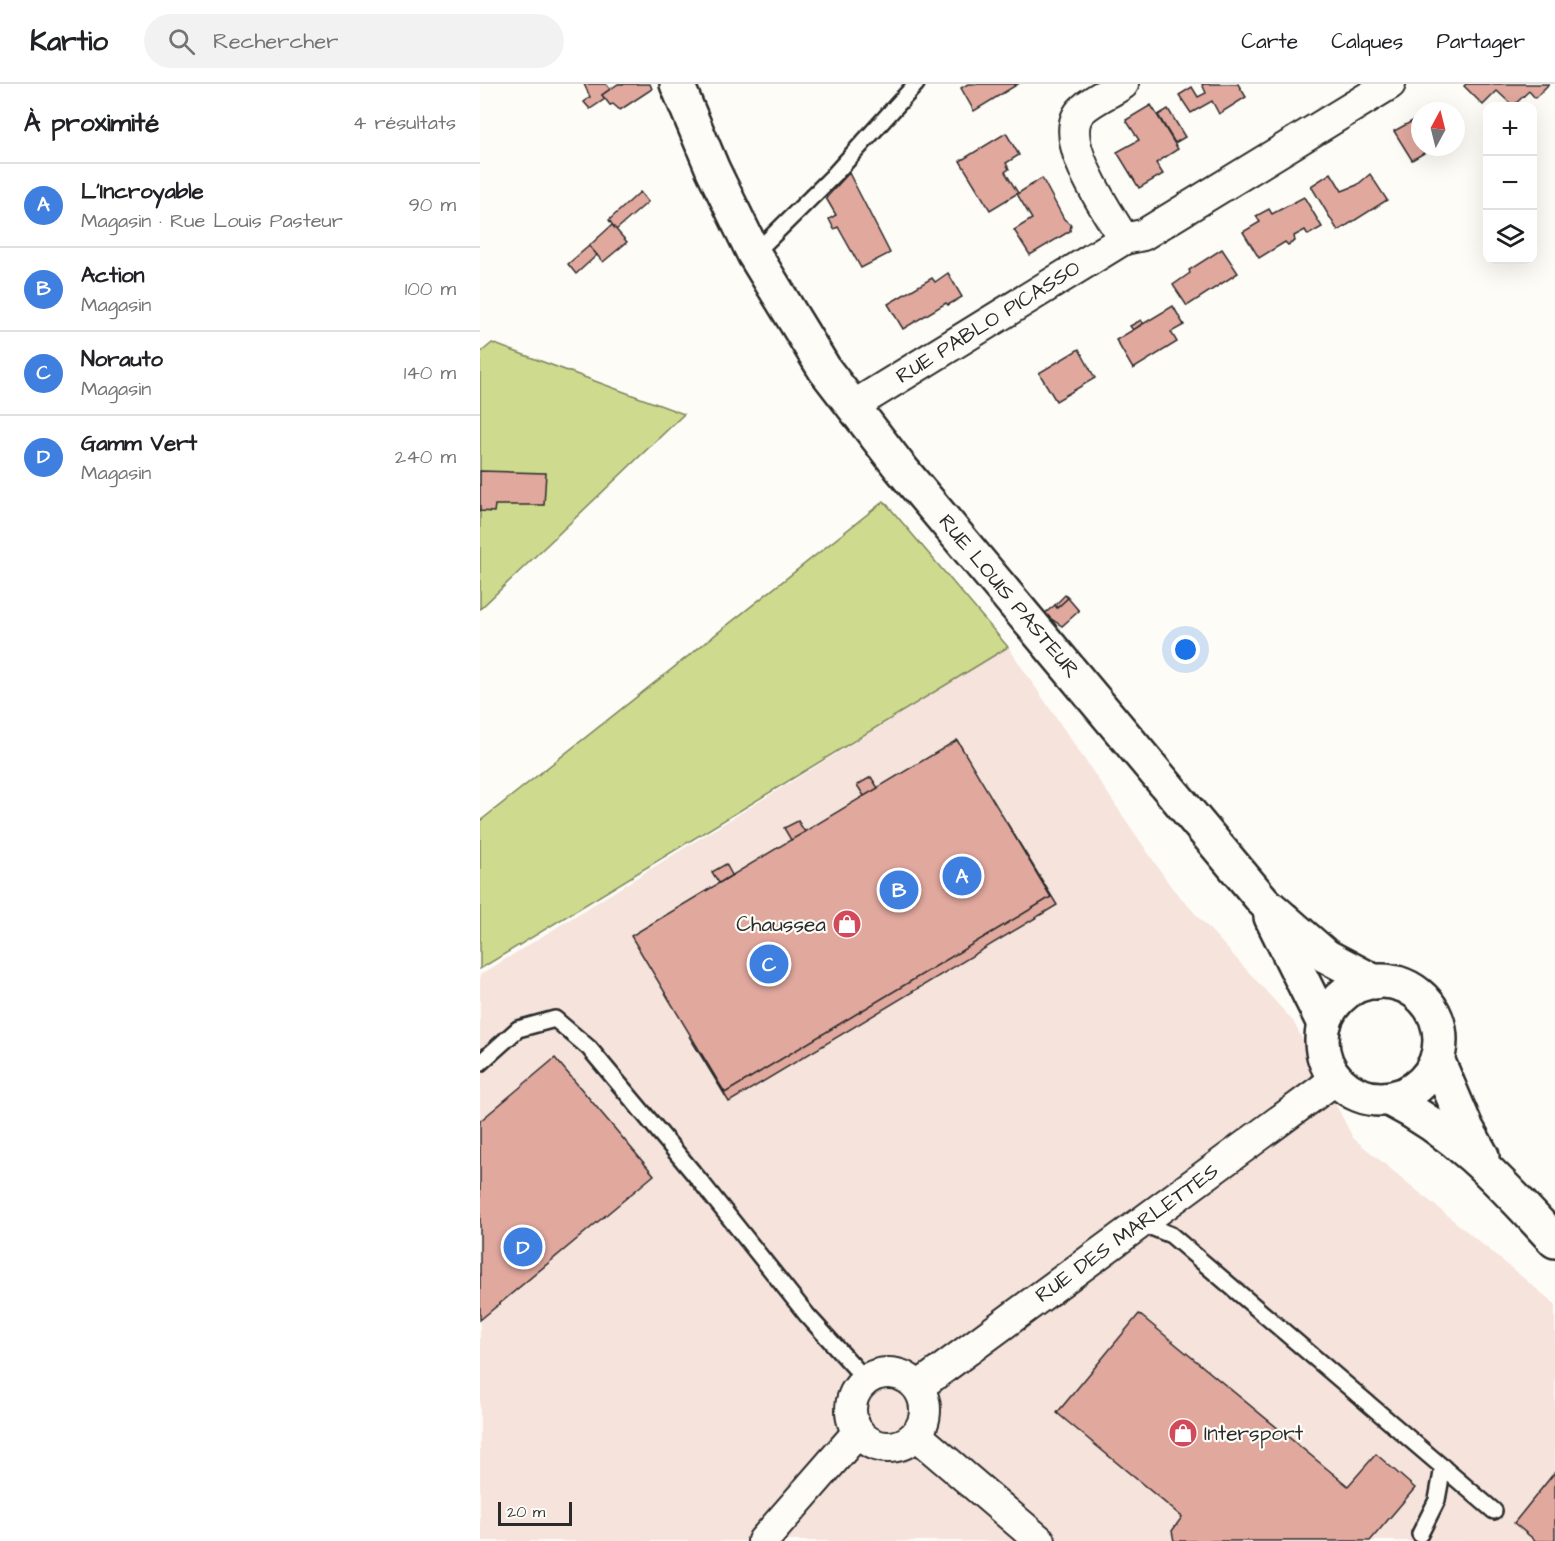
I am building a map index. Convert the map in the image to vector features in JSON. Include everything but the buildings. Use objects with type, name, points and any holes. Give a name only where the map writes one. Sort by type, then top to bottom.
[{"type":"main road","name":"RUE LOUIS PASTEUR","points":[[677,84],[713,170],[762,266],[825,370],[899,466],[1264,902],[1326,956],[1375,982]]},
{"type":"main road","name":"RUE LOUIS PASTEUR","points":[[1264,902],[1324,1024]]},
{"type":"main road","points":[[1375,982],[1394,983],[1413,990],[1427,1003],[1437,1020],[1439,1030],[1437,1059],[1430,1074],[1419,1086],[1405,1095],[1389,1099],[1369,1099],[1351,1092],[1336,1079],[1322,1043],[1324,1024],[1331,1008],[1343,995],[1358,986],[1375,982]]},
{"type":"main road","points":[[1437,1059],[1466,1127],[1488,1168]]},
{"type":"main road","points":[[1389,1099],[1426,1119],[1488,1168],[1555,1241]]},
{"type":"street","points":[[1123,84],[1082,110],[1072,134],[1079,159],[1124,239]]},
{"type":"street","name":"RUE PABLO PICASSO","points":[[853,406],[1124,239],[1143,235],[1390,84]]},
{"type":"street","name":"RUE DES MARLETTES","points":[[918,1387],[1336,1079]]},
{"type":"street","points":[[876,1374],[899,1374],[918,1387],[924,1399],[926,1412],[923,1424],[916,1435],[899,1445],[880,1446],[868,1441],[858,1432],[851,1410],[852,1399],[866,1380],[876,1374]]},
{"type":"street","points":[[763,1541],[858,1432]]},
{"type":"street","points":[[916,1435],[1040,1541]]},
{"type":"street","points":[[790,1541],[795,1507]]},
{"type":"lane","points":[[762,266],[832,177],[916,84]]},
{"type":"lane","points":[[480,1063],[518,1029],[555,1019],[589,1047],[807,1315],[866,1380]]},
{"type":"lane","points":[[1169,1203],[1171,1234]]},
{"type":"lane","points":[[1142,1223],[1171,1234],[1494,1511]]},
{"type":"lane","points":[[1420,1534],[1437,1500],[1443,1467]]},
{"type":"shaded area","points":[[1008,647],[1172,888],[1293,1021],[1353,1138],[1555,1304],[1555,1541],[480,1541],[480,975]]},
{"type":"green space","points":[[492,343],[684,414],[480,609],[480,353]]},
{"type":"green space","points":[[884,501],[1008,647],[480,969],[480,821]]},
{"type":"place","name":"L'Incroyable","points":[[962,876]]},
{"type":"place","name":"Action","points":[[899,890]]},
{"type":"place","name":"Chaussea","points":[[847,924]]},
{"type":"place","name":"Norauto","points":[[769,964]]},
{"type":"place","name":"Gamm Vert","points":[[523,1247]]},
{"type":"place","name":"Intersport","points":[[1183,1433]]}]
